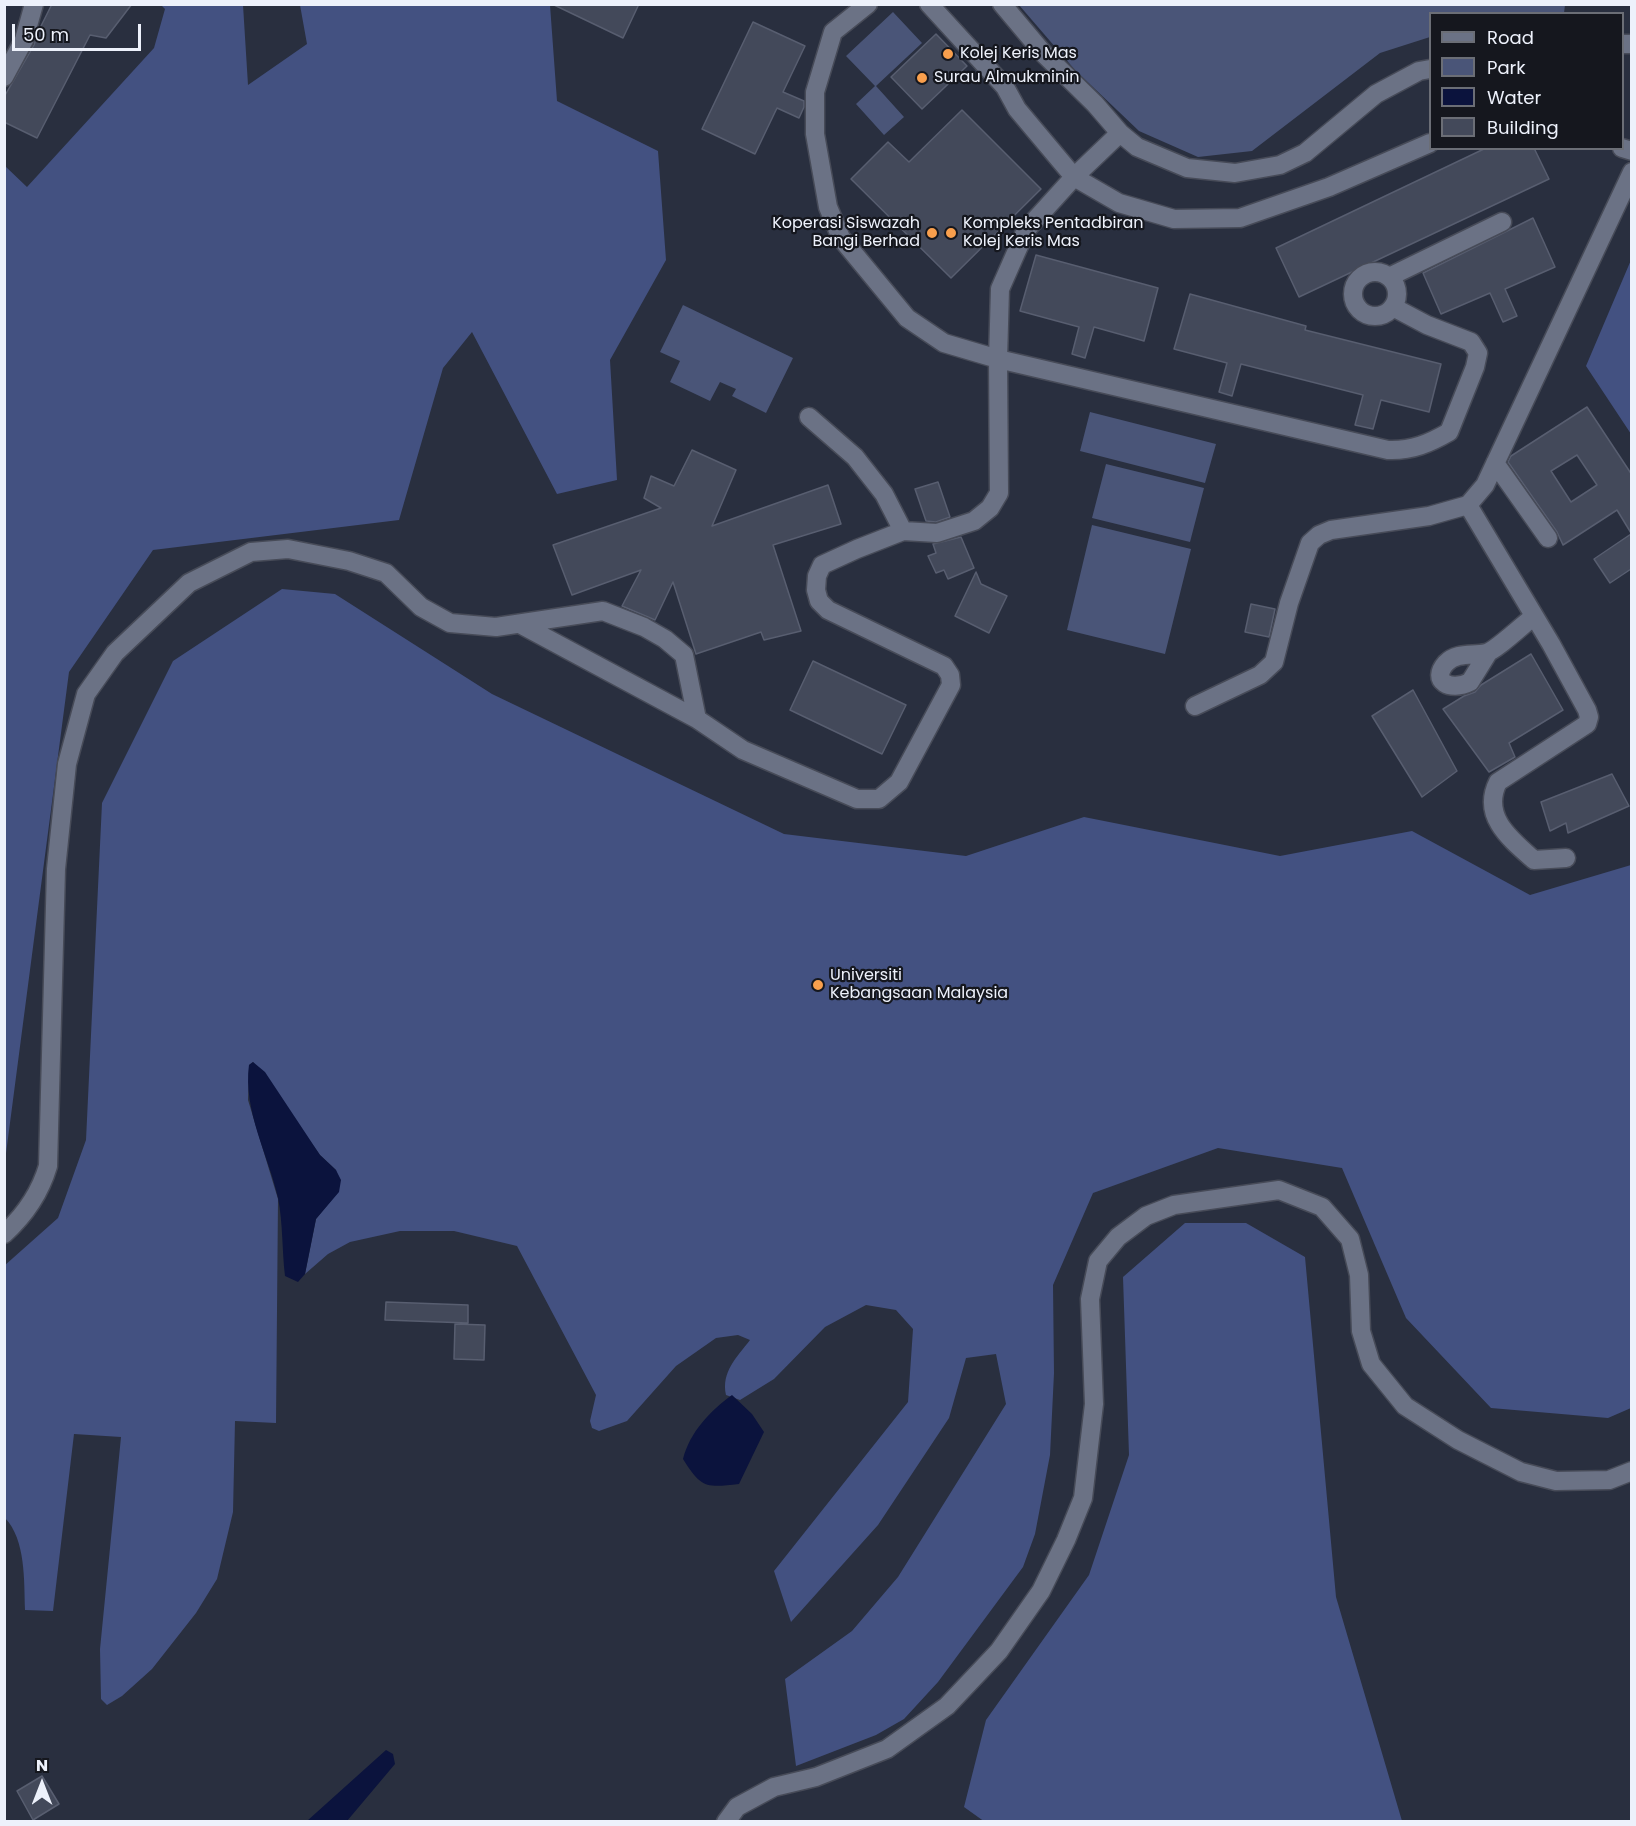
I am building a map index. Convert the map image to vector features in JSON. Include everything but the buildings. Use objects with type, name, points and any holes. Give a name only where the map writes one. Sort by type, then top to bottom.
[{"type":"street","points":[[4,77],[24,40],[34,4]]},
{"type":"street","points":[[868,4],[833,32],[815,92],[816,134],[828,207],[841,238],[907,318],[944,344],[998,359],[1388,450],[1404,450],[1436,440],[1449,432],[1475,367],[1478,353],[1471,342],[1427,326],[1393,308]]},
{"type":"street","points":[[921,4],[1017,109],[1074,177],[1119,203],[1174,219],[1240,218],[1329,187],[1429,144]]},
{"type":"street","points":[[929,4],[1005,87],[1017,109]]},
{"type":"street","points":[[1002,4],[1044,54],[1095,104],[1120,133],[1137,147],[1187,168],[1235,173],[1280,165],[1305,153],[1376,94],[1419,71],[1429,69]]},
{"type":"street","points":[[520,624],[697,719],[743,750],[857,799],[879,799],[899,782],[951,686],[950,675],[944,666],[828,610],[819,601],[816,590],[817,576],[822,565],[903,531],[937,533],[975,520],[990,508],[999,493],[1000,290],[1026,230],[1074,177],[1120,133]]},
{"type":"street","points":[[1195,706],[1260,675],[1274,662],[1289,603],[1310,543],[1319,535],[1331,530],[1429,516],[1468,505],[1485,485],[1632,172]]},
{"type":"street","points":[[1389,277],[1502,222]]},
{"type":"street","points":[[1375,272],[1389,277],[1397,288],[1398,295],[1393,308],[1388,313],[1373,316],[1360,310],[1353,297],[1361,277],[1375,272]]},
{"type":"street","points":[[809,417],[855,457],[884,494],[903,531]]},
{"type":"street","points":[[1496,463],[1548,538]]},
{"type":"street","points":[[1468,505],[1551,644],[1589,717],[1587,724],[1498,782],[1492,793],[1491,802],[1506,835],[1534,860],[1566,858]]},
{"type":"street","points":[[4,1234],[18,1222],[42,1187],[48,1166],[56,868],[67,764],[86,694],[115,653],[189,583],[251,552],[288,549],[349,561],[386,573],[421,607],[450,623],[496,627],[603,611],[644,627],[665,639],[684,655],[697,719]]},
{"type":"street","points":[[1488,653],[1533,617]]},
{"type":"street","points":[[726,1821],[737,1807],[774,1787],[816,1777],[887,1749],[947,1706],[999,1651],[1035,1600],[1066,1540],[1083,1498],[1094,1404],[1090,1299],[1098,1261],[1118,1237],[1146,1216],[1174,1205],[1279,1190],[1322,1206],[1350,1239],[1359,1275],[1361,1331],[1371,1364],[1406,1406],[1458,1440],[1521,1472],[1556,1481],[1609,1480],[1632,1471]]},
{"type":"green space","points":[[1019,5],[1565,5],[1564,12],[1429,12],[1429,37],[1380,53],[1252,151],[1198,157],[1139,131],[1075,70]]},
{"type":"green space","points":[[893,12],[922,43],[876,86],[904,117],[884,135],[856,104],[875,86],[846,56]]},
{"type":"green space","points":[[683,305],[793,358],[766,413],[732,396],[736,389],[720,382],[710,401],[670,382],[680,361],[660,352]]},
{"type":"green space","points":[[1090,412],[1216,444],[1205,483],[1080,451]]},
{"type":"green space","points":[[1106,464],[1204,488],[1190,542],[1092,518]]},
{"type":"green space","points":[[1092,525],[1191,549],[1165,654],[1067,630]]},
{"type":"shaded area","points":[[161,5],[243,5],[248,85],[307,44],[300,5],[550,5],[557,101],[658,151],[666,260],[610,360],[617,480],[557,494],[472,332],[443,368],[399,520],[153,550],[69,672],[5,1161],[5,166],[27,187],[154,48],[165,9]]},
{"type":"shaded area","points":[[1631,260],[1632,434],[1586,366]]},
{"type":"shaded area","points":[[282,589],[335,594],[492,694],[784,834],[966,856],[1084,817],[1280,856],[1412,831],[1530,895],[1631,865],[1631,1408],[1608,1418],[1491,1408],[1406,1318],[1342,1168],[1218,1148],[1093,1193],[1053,1285],[1054,1373],[1050,1455],[1035,1534],[1023,1567],[938,1682],[904,1719],[876,1735],[796,1766],[785,1679],[852,1631],[898,1577],[1006,1404],[996,1354],[966,1358],[949,1418],[878,1525],[791,1622],[774,1571],[908,1402],[913,1329],[896,1310],[866,1305],[825,1327],[774,1379],[740,1400],[726,1395],[726,1379],[731,1365],[750,1340],[738,1335],[716,1338],[676,1366],[627,1421],[599,1431],[592,1428],[590,1421],[596,1395],[517,1246],[454,1231],[400,1231],[350,1242],[328,1254],[305,1274],[316,1219],[338,1192],[336,1170],[320,1155],[253,1062],[249,1065],[248,1100],[278,1199],[276,1423],[235,1421],[233,1512],[217,1579],[196,1613],[152,1669],[122,1696],[107,1705],[101,1699],[100,1649],[121,1437],[74,1434],[53,1611],[25,1610],[24,1574],[20,1549],[12,1527],[5,1518],[4,1266],[58,1218],[86,1140],[102,803],[173,661]]},
{"type":"shaded area","points":[[1185,1223],[1246,1223],[1305,1257],[1336,1597],[1402,1821],[985,1822],[964,1807],[986,1720],[1089,1575],[1129,1455],[1123,1277]]},
{"type":"water","points":[[253,1062],[265,1072],[320,1155],[336,1170],[341,1180],[339,1192],[316,1219],[305,1274],[298,1282],[285,1276],[278,1198],[250,1099],[249,1065]]},
{"type":"water","points":[[732,1395],[752,1414],[764,1432],[739,1484],[719,1486],[705,1484],[695,1476],[683,1459],[686,1449],[702,1423]]},
{"type":"water","points":[[386,1750],[393,1754],[395,1764],[347,1821],[307,1821]]},
{"type":"place","name":"Kolej Keris Mas","points":[[948,54]]},
{"type":"place","name":"Surau Almukminin","points":[[922,78]]},
{"type":"place","name":"Koperasi Siswazah Bangi Berhad","points":[[932,233]]},
{"type":"place","name":"Kompleks Pentadbiran Kolej Keris Mas","points":[[951,233]]},
{"type":"place","name":"Universiti Kebangsaan Malaysia","points":[[818,985]]}]
